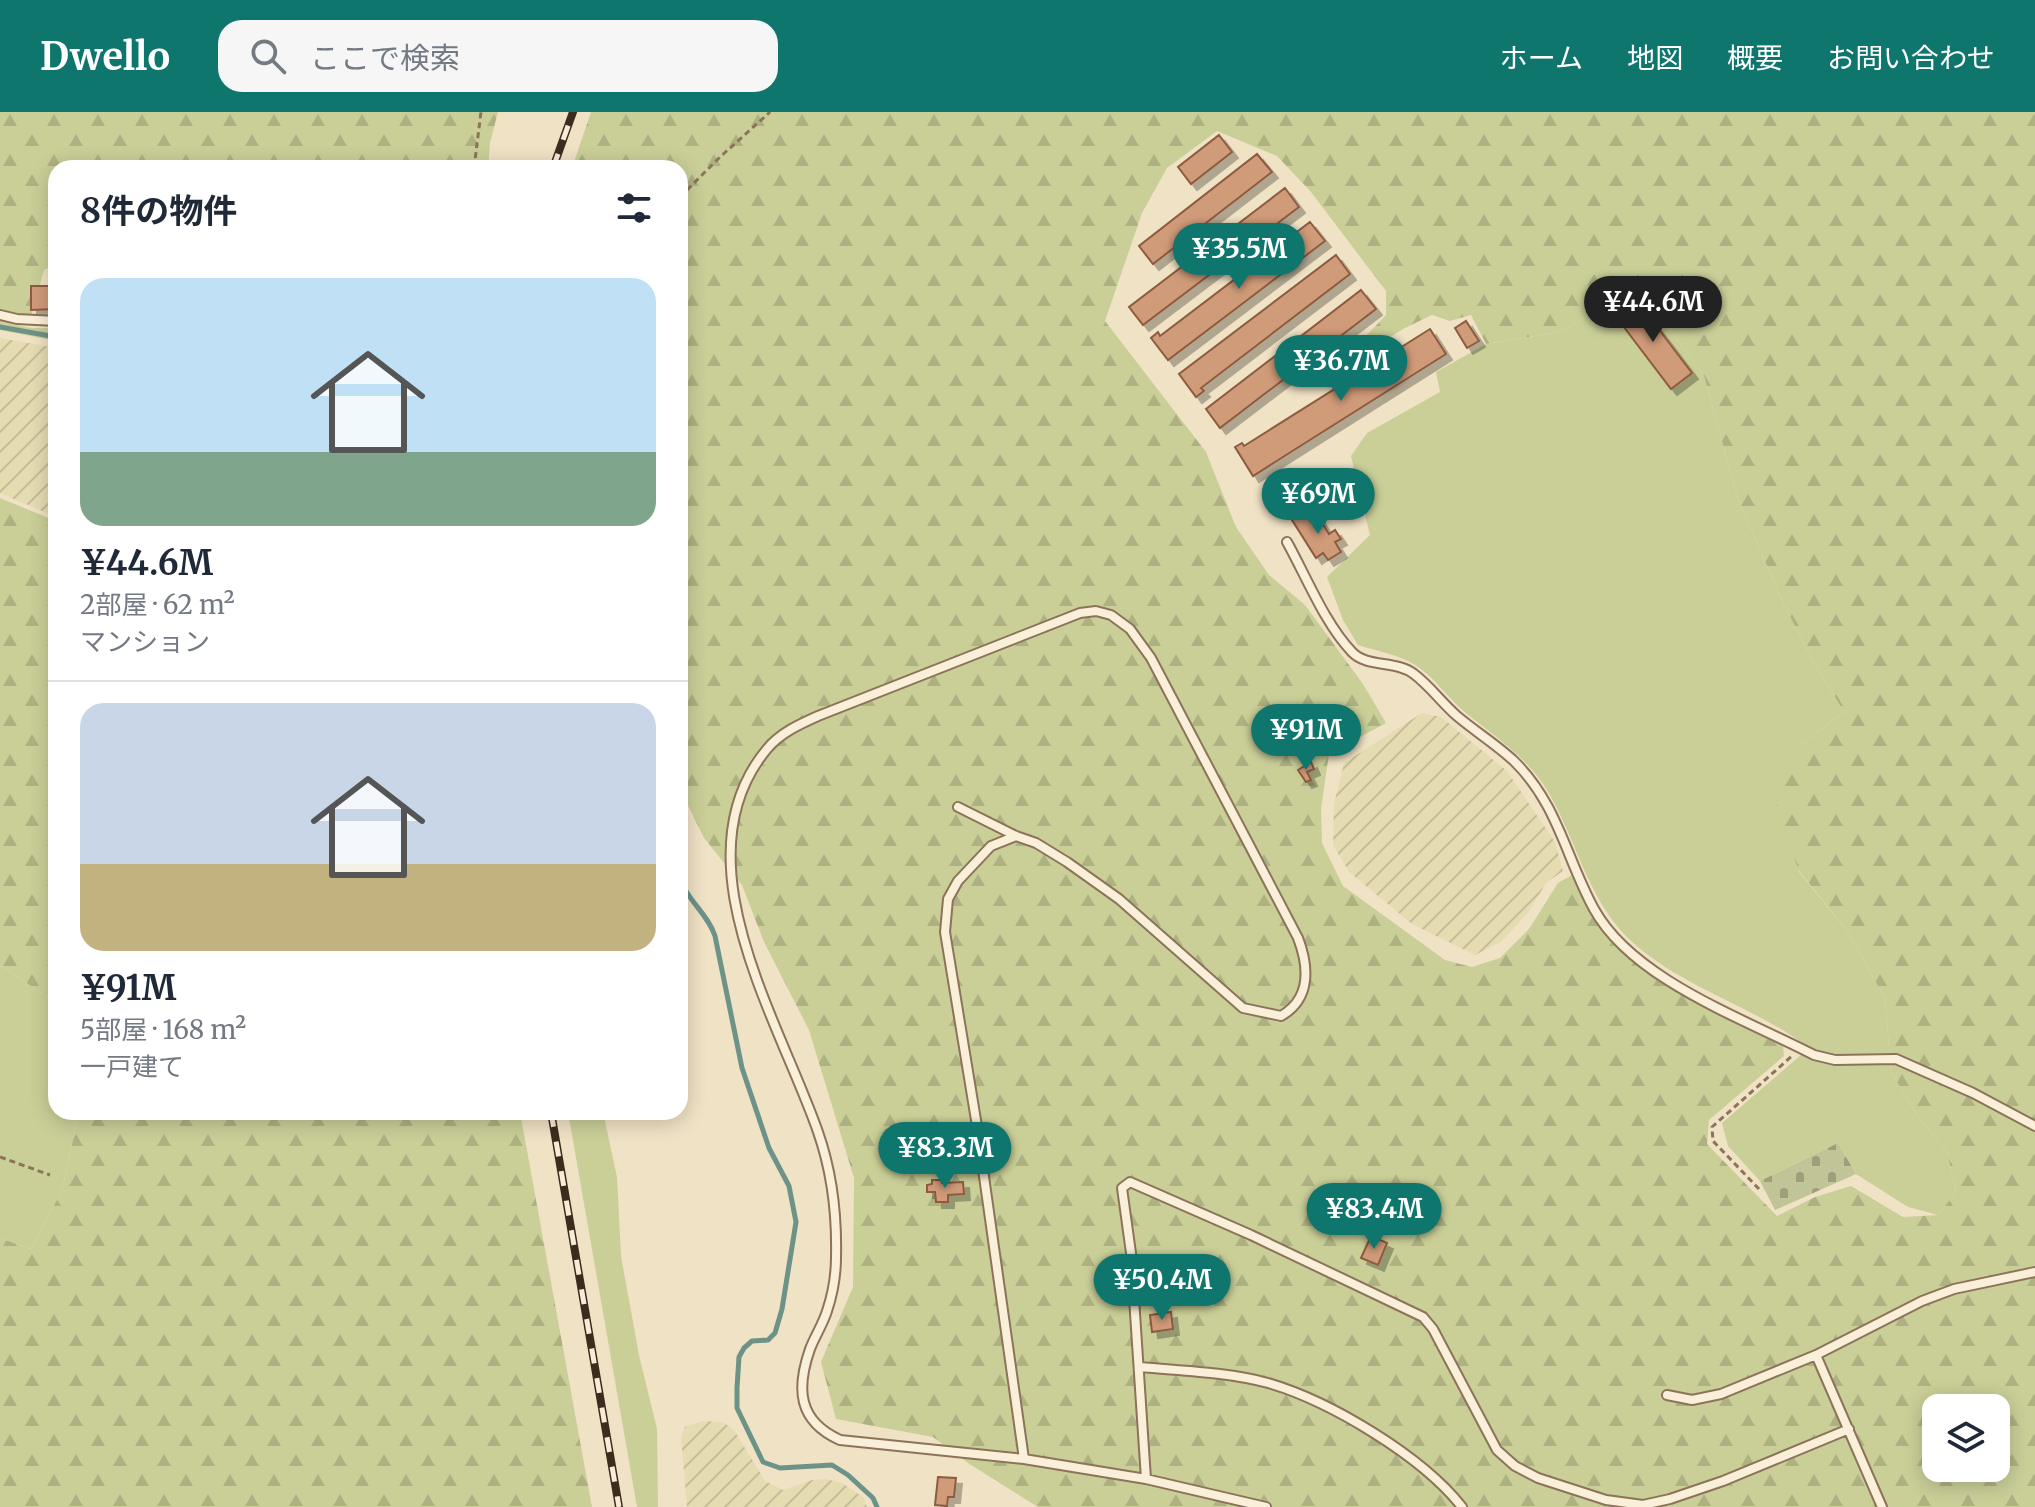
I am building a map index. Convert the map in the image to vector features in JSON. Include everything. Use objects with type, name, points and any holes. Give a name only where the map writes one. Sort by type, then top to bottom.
[{"type":"lane","points":[[0,315],[48,321]]},
{"type":"lane","points":[[1287,542],[1336,630],[1354,655],[1413,672],[1455,715],[1512,759],[1535,783],[1559,826],[1596,912],[1626,948],[1677,988],[1801,1048],[1835,1060],[1896,1059],[1973,1093],[2035,1126]]},
{"type":"lane","points":[[958,807],[1036,843],[1067,862],[1119,899],[1243,1008],[1281,1016],[1292,1010],[1302,997],[1306,965],[1298,938],[1164,678],[1130,629],[1111,615],[1096,611],[1080,613],[818,716],[790,729],[768,747],[751,773],[736,806],[730,863],[734,899],[748,954],[818,1133],[831,1180],[836,1271],[827,1313],[804,1369],[804,1406],[823,1433],[840,1440],[1024,1459],[1146,1479],[1266,1507]]},
{"type":"lane","points":[[1016,836],[991,846],[958,881],[948,899],[945,932],[976,1120],[1024,1459]]},
{"type":"lane","points":[[1146,1479],[1131,1253],[1122,1188],[1130,1182],[1251,1235],[1423,1317],[1433,1329],[1497,1450],[1515,1466],[1538,1478],[1606,1500],[1643,1505],[1723,1481],[1849,1429]]},
{"type":"lane","points":[[1667,1395],[1692,1400],[1721,1394],[1816,1355],[1922,1301],[2035,1272]]},
{"type":"lane","points":[[1816,1355],[1882,1507]]},
{"type":"lane","points":[[1140,1367],[1212,1373],[1266,1383],[1303,1395],[1367,1428],[1427,1473],[1462,1507]]},
{"type":"path","points":[[475,160],[481,112]]},
{"type":"path","points":[[688,189],[770,112]]},
{"type":"path","points":[[1759,1189],[1713,1141],[1712,1127],[1801,1048]]},
{"type":"path","points":[[0,1157],[50,1175]]},
{"type":"shaded area","points":[[0,338],[48,347],[48,514],[0,493]]},
{"type":"shaded area","points":[[1422,713],[1441,717],[1507,771],[1555,842],[1563,871],[1546,883],[1528,913],[1501,942],[1475,955],[1412,924],[1349,872],[1333,845],[1334,804],[1344,763]]},
{"type":"shaded area","points":[[702,1421],[723,1422],[734,1430],[765,1481],[783,1490],[812,1480],[842,1483],[864,1498],[867,1507],[687,1507],[681,1438],[685,1427]]},
{"type":"green space","points":[[0,112],[498,112],[489,160],[48,160],[48,268],[44,270],[31,316],[0,313]]},
{"type":"green space","points":[[591,112],[2035,112],[2035,1507],[1038,1507],[933,1437],[836,1419],[821,1362],[853,1287],[854,1178],[809,1030],[764,942],[742,885],[704,838],[688,805],[688,160],[575,160]],"holes":[[[1217,131],[1277,156],[1311,192],[1386,291],[1386,315],[1364,338],[1370,350],[1432,315],[1450,321],[1471,315],[1486,344],[1559,332],[1639,289],[1704,376],[1738,499],[1784,605],[1844,712],[1797,748],[1775,807],[1799,871],[1849,933],[1885,999],[1891,1072],[1916,1114],[1947,1152],[1956,1191],[1938,1215],[1903,1217],[1851,1186],[1815,1197],[1777,1216],[1707,1144],[1709,1120],[1784,1056],[1783,1046],[1774,1038],[1674,988],[1629,955],[1591,914],[1572,875],[1558,883],[1529,929],[1500,958],[1472,967],[1445,960],[1343,886],[1322,843],[1321,809],[1329,754],[1386,723],[1363,684],[1305,605],[1269,575],[1236,527],[1206,452],[1105,321],[1142,213],[1167,168]]]},
{"type":"green space","points":[[1639,289],[1704,376],[1738,499],[1784,605],[1844,712],[1797,748],[1799,872],[1849,933],[1885,999],[1891,1072],[1916,1114],[1947,1152],[1956,1191],[1938,1215],[1908,1207],[1856,1174],[1838,1143],[1760,1181],[1728,1146],[1722,1123],[1809,1048],[1670,970],[1628,938],[1602,905],[1557,808],[1538,777],[1518,755],[1459,707],[1421,669],[1402,658],[1358,645],[1343,620],[1327,577],[1370,535],[1351,456],[1367,433],[1440,392],[1436,372],[1486,344],[1559,332]]},
{"type":"green space","points":[[0,322],[48,328],[48,339],[0,330]]},
{"type":"green space","points":[[0,498],[48,518],[48,998],[0,965]]},
{"type":"green space","points":[[0,965],[48,998],[48,1120],[77,1120],[62,1190],[31,1249],[0,1238]]},
{"type":"green space","points":[[77,1120],[521,1120],[592,1507],[0,1507],[0,1238],[31,1249],[62,1190]]},
{"type":"green space","points":[[569,1120],[605,1120],[617,1177],[621,1256],[639,1355],[657,1429],[658,1507],[637,1507]]},
{"type":"green space","points":[[1838,1143],[1856,1174],[1775,1210],[1760,1181]]},
{"type":"building","points":[[1219,135],[1232,152],[1191,184],[1178,167]]},
{"type":"building","points":[[1257,154],[1272,172],[1153,264],[1139,246]]},
{"type":"building","points":[[1285,188],[1299,207],[1143,325],[1129,307]]},
{"type":"building","points":[[1310,222],[1325,241],[1168,360],[1151,338],[1158,332],[1160,336]]},
{"type":"building","points":[[1336,255],[1350,274],[1201,388],[1204,391],[1196,397],[1179,374]]},
{"type":"building","points":[[31,286],[48,286],[48,309],[31,310]]},
{"type":"building","points":[[1361,290],[1376,309],[1220,428],[1206,409]]},
{"type":"building","points":[[1635,298],[1692,373],[1671,389],[1614,314]]},
{"type":"building","points":[[1466,321],[1479,341],[1467,348],[1455,328]]},
{"type":"building","points":[[1430,329],[1446,354],[1253,476],[1235,447],[1242,443],[1244,446]]},
{"type":"building","points":[[1305,512],[1310,521],[1318,516],[1329,534],[1335,530],[1341,539],[1335,542],[1341,552],[1328,560],[1323,553],[1316,558],[1292,520]]},
{"type":"building","points":[[1311,762],[1314,769],[1307,772],[1311,780],[1306,782],[1298,770]]},
{"type":"building","points":[[932,1180],[963,1182],[964,1194],[948,1195],[948,1202],[936,1202],[935,1192],[927,1192],[927,1185],[932,1184]]},
{"type":"building","points":[[1371,1236],[1387,1243],[1378,1265],[1361,1258]]},
{"type":"building","points":[[1171,1312],[1173,1329],[1152,1332],[1150,1315]]},
{"type":"building","points":[[938,1477],[956,1478],[954,1497],[948,1497],[947,1506],[935,1505]]},
{"type":"waterway","points":[[0,327],[48,336]]},
{"type":"waterway","points":[[688,895],[708,921],[715,936],[742,1068],[769,1148],[789,1186],[796,1222],[782,1309],[775,1333],[768,1340],[752,1341],[739,1357],[737,1408],[763,1462],[780,1468],[832,1465],[873,1498],[877,1507]]},
{"type":"railway","points":[[556,160],[573,112]]},
{"type":"railway","points":[[552,1120],[619,1507]]}]
